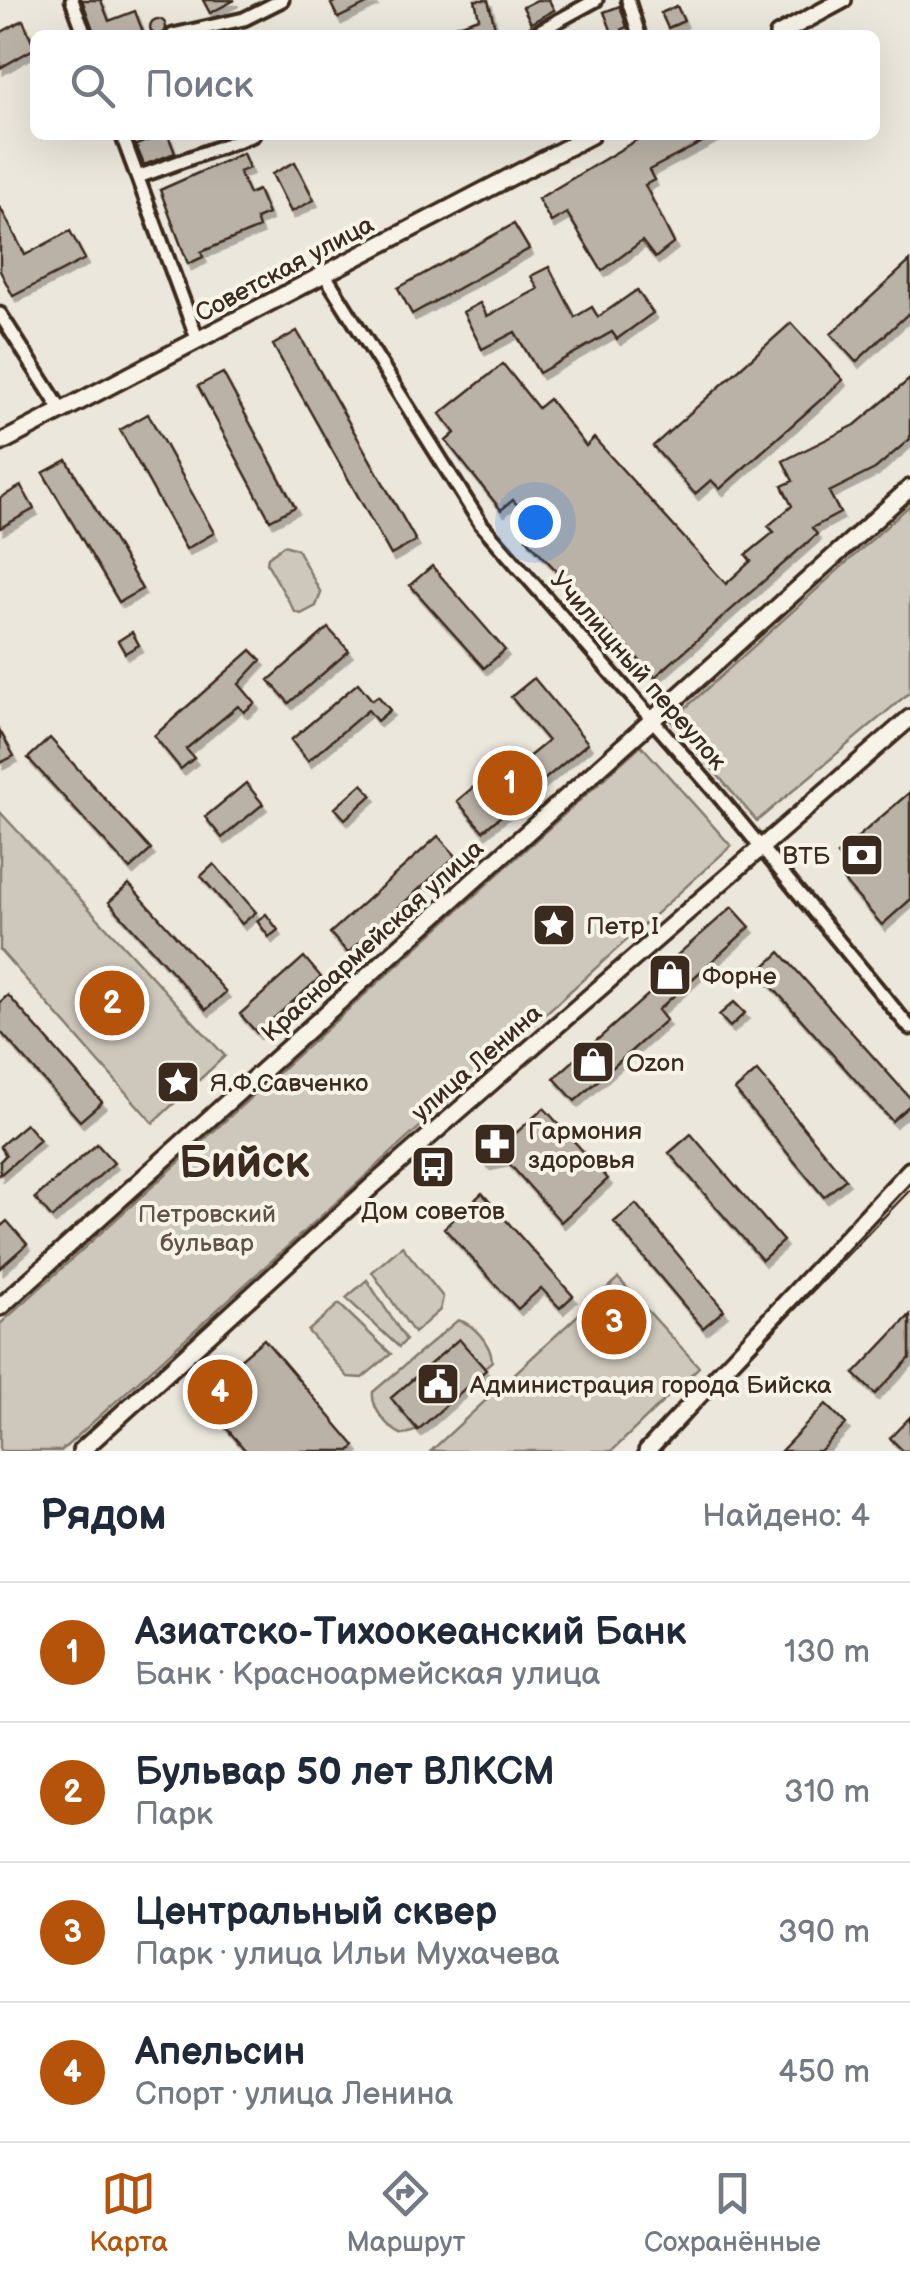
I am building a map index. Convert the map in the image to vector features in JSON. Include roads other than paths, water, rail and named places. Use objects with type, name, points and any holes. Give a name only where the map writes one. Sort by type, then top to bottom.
[{"type":"main road","points":[[787,30],[844,0]]},
{"type":"main road","name":"Советская улица","points":[[0,443],[582,140]]},
{"type":"main road","name":"Красноармейская улица","points":[[0,1306],[910,488]]},
{"type":"main road","name":"улица Ленина","points":[[81,1451],[364,1193],[910,718]]},
{"type":"main road","points":[[647,1451],[910,1170]]},
{"type":"street","points":[[72,0],[83,30]]},
{"type":"street","points":[[195,30],[244,19],[282,0]]},
{"type":"street","points":[[541,30],[596,0]]},
{"type":"street","points":[[628,0],[637,30]]},
{"type":"street","points":[[124,140],[198,341]]},
{"type":"street","points":[[138,177],[239,140]]},
{"type":"street","name":"Училищный переулок","points":[[325,275],[482,524],[760,845],[910,1028]]},
{"type":"street","points":[[0,314],[61,410]]},
{"type":"tram line","points":[[658,1451],[910,1190]]},
{"type":"place","name":"Азиатско-Тихоокеанский Банк","points":[[510,783]]},
{"type":"place","name":"ВТБ","points":[[862,855]]},
{"type":"place","name":"Петр I","points":[[554,925]]},
{"type":"place","name":"Форне","points":[[670,975]]},
{"type":"place","name":"Бульвар 50 лет ВЛКСМ","points":[[112,1003]]},
{"type":"place","name":"Ozon","points":[[593,1062]]},
{"type":"place","name":"Я.Ф.Савченко","points":[[178,1082]]},
{"type":"place","name":"Гармония здоровья","points":[[495,1144]]},
{"type":"place","name":"Дом советов","points":[[433,1167]]},
{"type":"place","name":"Центральный сквер","points":[[614,1322]]},
{"type":"place","name":"Администрация города Бийска","points":[[438,1384]]},
{"type":"place","name":"Апельсин","points":[[220,1392]]},
{"type":"district","name":"Бийск","points":[[244,1161]]},
{"type":"park label","name":"Петровский бульвар","points":[[207,1228]]}]
